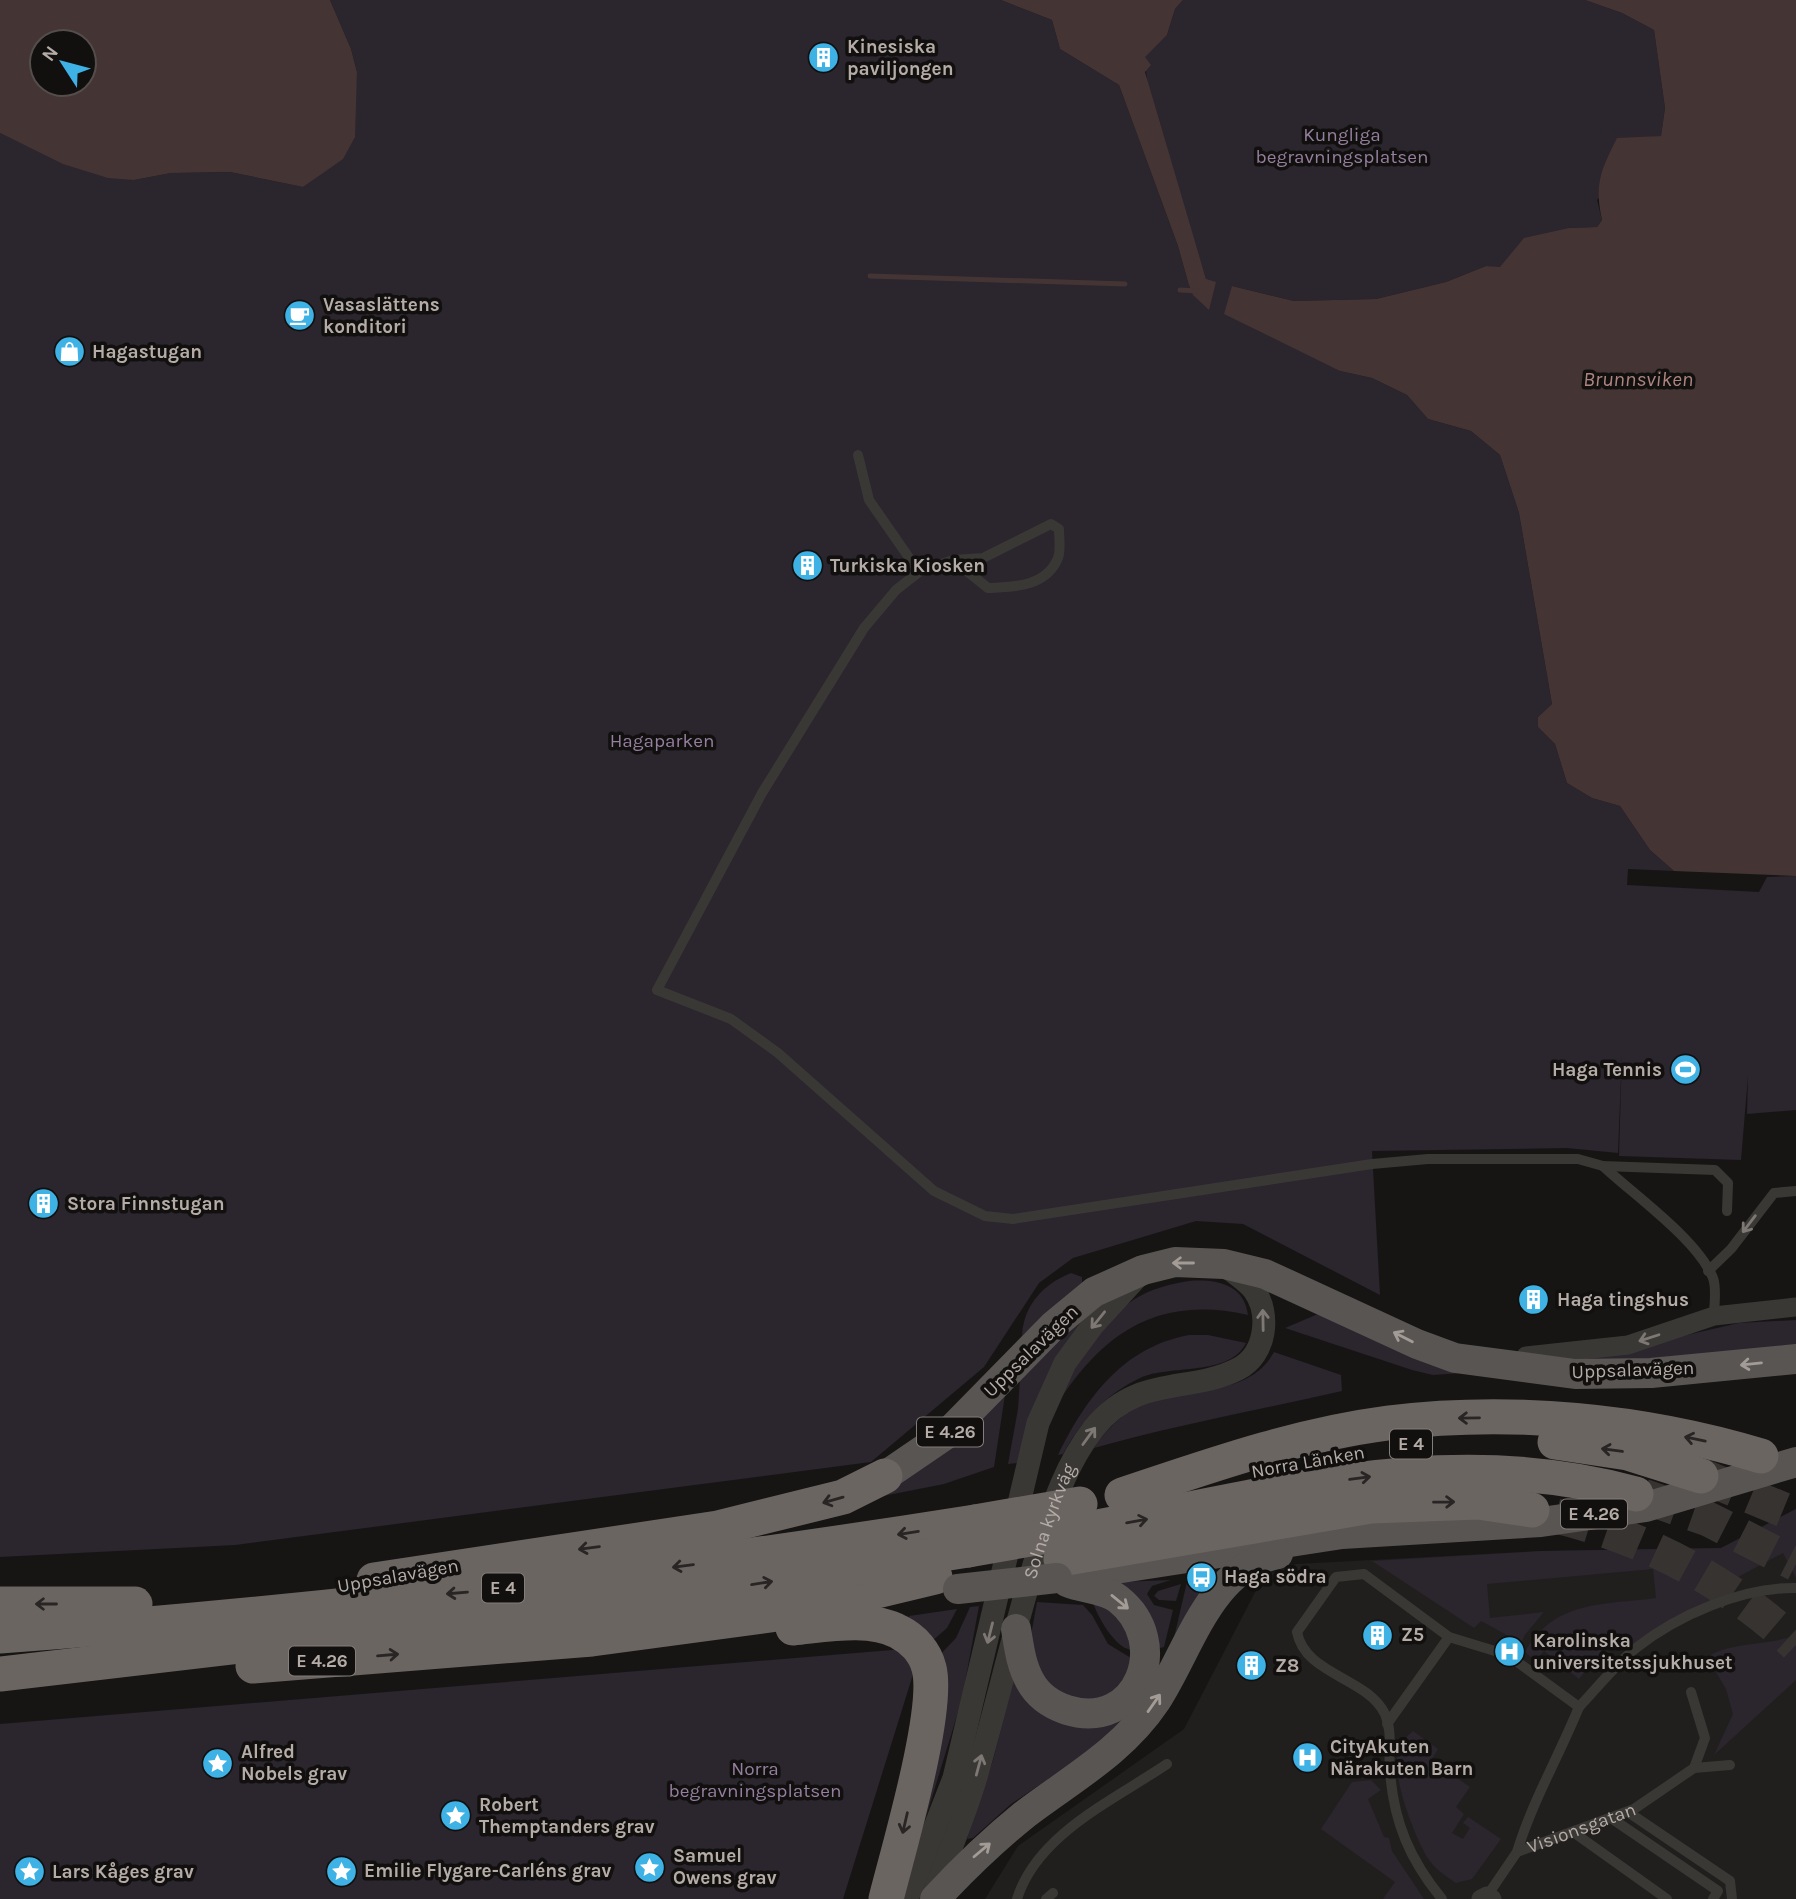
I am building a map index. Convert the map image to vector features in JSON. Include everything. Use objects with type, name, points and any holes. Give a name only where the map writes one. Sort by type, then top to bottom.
[{"type":"highway","points":[[1122,1495],[1243,1454],[1386,1424],[1431,1419],[1513,1418],[1615,1425],[1697,1439],[1761,1456]]},
{"type":"highway","name":"Norra Länken","points":[[1067,1543],[1122,1495],[1425,1441],[1549,1441],[1628,1453],[1701,1476]]},
{"type":"highway","name":"Norra Länken","points":[[1067,1543],[1351,1479],[1418,1472],[1476,1470],[1536,1474],[1636,1494]]},
{"type":"highway","name":"Uppsalavägen","points":[[14,1635],[163,1604],[328,1588],[485,1561],[718,1528],[843,1497],[885,1476]]},
{"type":"highway","points":[[966,1558],[1371,1506],[1478,1502],[1532,1510]]},
{"type":"highway","name":"Uppsalavägen","points":[[0,1674],[702,1592],[1067,1543]]},
{"type":"highway","name":"Uppsalavägen","points":[[14,1635],[488,1590],[699,1564],[966,1558]]},
{"type":"highway","name":"Uppsalavägen","points":[[51,1670],[275,1665],[592,1639],[785,1613],[966,1558]]},
{"type":"highway","points":[[0,1604],[163,1604]]},
{"type":"highway","points":[[592,1639],[874,1624],[901,1633],[922,1652],[931,1678],[929,1709],[886,1899]]},
{"type":"main road","name":"Uppsalavägen","points":[[885,1476],[948,1433],[1055,1325],[1094,1292],[1143,1270],[1175,1262],[1224,1264],[1265,1274],[1353,1312],[1417,1344],[1455,1358],[1575,1374],[1651,1373],[1796,1359]]},
{"type":"main road","name":"Uppsalavägen","points":[[1067,1543],[1317,1537],[1541,1522],[1646,1507],[1796,1462]]},
{"type":"main road","points":[[933,1899],[975,1856],[1027,1814],[1084,1775],[1125,1739],[1156,1700],[1199,1621],[1233,1577],[1245,1567],[1274,1554],[1360,1543],[1386,1533]]},
{"type":"main road","points":[[1016,1629],[1022,1662],[1030,1682],[1051,1703],[1071,1711],[1091,1713],[1111,1708],[1132,1692],[1141,1676],[1146,1656],[1144,1636],[1136,1618],[1067,1543]]},
{"type":"street","name":"Solna kyrkväg","points":[[933,1899],[975,1781],[1016,1629],[1056,1496],[1074,1456],[1096,1425],[1123,1403],[1156,1388],[1238,1369],[1251,1359],[1261,1344],[1265,1323],[1258,1297],[1252,1288],[1224,1264]]},
{"type":"street","name":"Solna kyrkväg","points":[[907,1899],[954,1778],[1038,1423],[1065,1363],[1110,1306],[1143,1270]]},
{"type":"street","points":[[1455,1358],[1549,1356],[1628,1345],[1714,1316],[1796,1307]]},
{"type":"lane","points":[[858,455],[869,500],[919,572]]},
{"type":"lane","points":[[953,560],[988,588],[1019,587],[1039,581],[1058,558],[1059,529],[1051,524],[983,558],[953,560],[919,572],[897,590],[864,628],[817,699],[762,793],[657,990],[731,1018],[778,1053],[934,1191],[985,1216],[1013,1219],[1428,1159],[1578,1159],[1603,1166],[1715,1170],[1728,1183],[1727,1211]]},
{"type":"lane","points":[[1603,1166],[1679,1233],[1708,1271],[1714,1280],[1714,1316]]},
{"type":"lane","points":[[1708,1271],[1731,1249],[1774,1194],[1796,1191]]},
{"type":"lane","points":[[1441,1899],[1418,1869],[1404,1841],[1390,1773],[1384,1712],[1361,1690],[1311,1658],[1300,1645],[1297,1632],[1336,1577],[1364,1574],[1449,1637],[1508,1655],[1578,1707]]},
{"type":"lane","points":[[1517,1852],[1528,1815],[1558,1760],[1578,1707],[1635,1649],[1698,1611],[1774,1588],[1796,1588]]},
{"type":"lane","points":[[1387,1724],[1449,1637]]},
{"type":"lane","points":[[1691,1692],[1706,1738],[1694,1768]]},
{"type":"lane","points":[[1017,1899],[1024,1878],[1043,1850],[1167,1764]]},
{"type":"lane","name":"Visionsgatan","points":[[1486,1898],[1517,1852],[1628,1812],[1694,1768],[1730,1765]]},
{"type":"lane","points":[[1628,1812],[1730,1881],[1732,1899]]},
{"type":"lane","points":[[1611,1818],[1718,1891],[1713,1899]]},
{"type":"lane","points":[[1573,1832],[1656,1895],[1667,1899]]},
{"type":"shaded area","name":"Karolinska universitetssjukhuset","points":[[1796,1509],[1796,1899],[985,1899],[1018,1846],[1184,1729],[1264,1575],[1296,1564],[1541,1551],[1721,1548]]},
{"type":"green space","name":"Hagaparken","points":[[330,0],[1001,0],[1052,20],[1060,49],[1119,85],[1178,246],[1188,282],[1206,279],[1149,93],[1144,57],[1167,35],[1175,9],[1183,0],[1585,0],[1622,13],[1654,30],[1665,108],[1661,136],[1651,137],[1597,200],[1602,220],[1597,227],[1569,228],[1500,268],[1486,266],[1446,282],[1376,299],[1294,301],[1232,286],[1340,371],[1372,378],[1407,395],[1428,419],[1471,431],[1500,455],[1519,513],[1552,704],[1538,717],[1538,727],[1555,744],[1567,783],[1592,798],[1620,806],[1650,850],[1674,871],[1628,869],[1627,885],[1759,892],[1767,877],[1796,876],[1796,1110],[1747,1114],[1748,1076],[1741,1160],[1619,1156],[1622,1052],[1618,1153],[1567,1148],[1372,1151],[1380,1295],[1243,1224],[1196,1221],[1073,1258],[1039,1283],[984,1367],[871,1462],[235,1545],[0,1557],[0,133],[63,163],[134,180],[171,173],[230,172],[303,187],[323,172],[355,99],[357,72],[351,49]]},
{"type":"green space","points":[[1071,1273],[1082,1277],[1082,1283],[1022,1336],[1026,1315],[1036,1297],[1052,1283]]},
{"type":"green space","points":[[1189,1281],[1209,1281],[1235,1290],[1241,1296],[1248,1315],[1216,1310],[1187,1310],[1160,1315],[1136,1325],[1114,1339],[1093,1358],[1056,1406],[1071,1372],[1117,1313],[1153,1290]]},
{"type":"green space","points":[[1096,1306],[1034,1414],[1017,1463],[1008,1464],[1018,1409],[1020,1379],[1039,1356]]},
{"type":"green space","points":[[1318,1314],[1462,1373],[1433,1375],[1412,1370],[1285,1328]]},
{"type":"green space","points":[[1796,1320],[1796,1344],[1681,1358],[1588,1362],[1586,1358],[1739,1323]]},
{"type":"green space","points":[[1189,1335],[1208,1335],[1246,1343],[1238,1354],[1226,1361],[1152,1374],[1116,1392],[1105,1400],[1078,1430],[1063,1454],[1058,1455],[1081,1414],[1109,1378],[1145,1351],[1166,1341]]},
{"type":"green space","points":[[1274,1352],[1341,1375],[1342,1391],[1094,1448],[1112,1426],[1143,1403],[1236,1383],[1264,1366]]},
{"type":"green space","points":[[1005,1395],[994,1467],[944,1484],[883,1496]]},
{"type":"green space","points":[[1796,1509],[1796,1578],[1783,1553],[1710,1592],[1713,1601],[1633,1648],[1614,1636],[1579,1679],[1544,1651],[1535,1661],[1525,1652],[1537,1635],[1565,1614],[1599,1604],[1656,1598],[1653,1569],[1487,1584],[1490,1618],[1544,1612],[1524,1636],[1519,1651],[1512,1649],[1514,1639],[1481,1621],[1474,1628],[1372,1561],[1541,1551],[1721,1548]]},
{"type":"green space","points":[[1217,1576],[1172,1646],[1187,1582],[1210,1580]]},
{"type":"green space","points":[[1171,1580],[1152,1586],[1147,1594],[1154,1605],[1173,1610],[1164,1647],[1156,1649],[1119,1582]]},
{"type":"green space","points":[[1181,1584],[1176,1601],[1159,1600],[1154,1596],[1158,1591]]},
{"type":"green space","points":[[1092,1600],[1122,1615],[1131,1650],[1113,1637],[1102,1622]]},
{"type":"green space","points":[[1037,1602],[1083,1605],[1092,1615],[1108,1644],[1136,1661],[1125,1688],[1080,1706],[1039,1678],[1031,1635]]},
{"type":"green space","points":[[979,1606],[962,1699],[912,1863],[935,1660],[956,1638],[970,1607]]},
{"type":"green space","points":[[957,1609],[947,1628],[932,1641],[910,1622],[909,1616]]},
{"type":"green space","points":[[1796,1635],[1796,1680],[1714,1755],[1733,1714],[1726,1689],[1707,1657],[1728,1648]]},
{"type":"green space","name":"Norra begravningsplatsen","points":[[904,1649],[915,1668],[843,1899],[0,1899],[0,1724]]},
{"type":"green space","points":[[1165,1663],[1117,1733],[1011,1804],[973,1838],[967,1839],[993,1760],[1017,1667],[1075,1721],[1155,1664]]},
{"type":"green space","points":[[1413,1731],[1438,1749],[1431,1760],[1470,1787],[1456,1807],[1464,1814],[1452,1833],[1463,1839],[1470,1828],[1463,1823],[1468,1817],[1501,1839],[1472,1879],[1456,1883],[1440,1871],[1427,1857],[1415,1833],[1399,1783],[1397,1767],[1397,1753],[1401,1743]]},
{"type":"green space","points":[[1371,1780],[1381,1790],[1368,1799],[1384,1837],[1389,1838],[1392,1851],[1424,1899],[1383,1899],[1395,1882],[1321,1829],[1352,1782]]},
{"type":"water","points":[[0,0],[330,0],[351,49],[357,72],[355,137],[343,159],[303,187],[230,172],[171,173],[134,180],[108,178],[63,164],[0,133]]},
{"type":"water","points":[[1001,0],[1183,0],[1175,9],[1167,35],[1145,57],[1151,65],[1145,72],[1206,279],[1216,282],[1209,310],[1193,295],[1178,246],[1119,85],[1060,49],[1052,20]]},
{"type":"water","name":"Brunnsviken","points":[[1585,0],[1796,0],[1796,876],[1674,871],[1650,850],[1620,806],[1592,798],[1567,783],[1555,744],[1538,727],[1538,717],[1552,704],[1519,513],[1500,455],[1471,431],[1428,419],[1407,395],[1372,378],[1340,371],[1224,314],[1232,286],[1294,301],[1376,299],[1446,282],[1486,266],[1500,267],[1524,238],[1569,228],[1597,227],[1602,220],[1600,178],[1617,138],[1661,136],[1665,108],[1654,30],[1622,13]]},
{"type":"waterway","points":[[870,276],[1125,284]]},
{"type":"waterway","points":[[1180,290],[1198,291]]},
{"type":"tunnel","points":[[1702,1476],[1796,1515]]},
{"type":"tunnel","points":[[1643,1496],[1708,1519],[1796,1564]]},
{"type":"tunnel","points":[[1556,1516],[1621,1536],[1684,1565],[1743,1601],[1796,1645]]},
{"type":"place","name":"Kinesiska paviljongen","points":[[824,58]]},
{"type":"place","name":"Vasaslättens konditori","points":[[300,316]]},
{"type":"place","name":"Hagastugan","points":[[69,352]]},
{"type":"place","name":"Turkiska Kiosken","points":[[807,566]]},
{"type":"place","name":"Haga Tennis","points":[[1685,1070]]},
{"type":"place","name":"Stora Finnstugan","points":[[44,1204]]},
{"type":"place","name":"Haga tingshus","points":[[1534,1300]]},
{"type":"place","name":"Haga södra","points":[[1201,1577]]},
{"type":"place","name":"Z5","points":[[1378,1635]]},
{"type":"place","name":"Karolinska universitetssjukhuset","points":[[1510,1652]]},
{"type":"place","name":"Z8","points":[[1252,1666]]},
{"type":"place","name":"CityAkuten Närakuten Barn","points":[[1307,1758]]},
{"type":"place","name":"Alfred Nobels grav","points":[[218,1763]]},
{"type":"place","name":"Robert Themptanders grav","points":[[456,1816]]},
{"type":"place","name":"Samuel Owens grav","points":[[650,1867]]},
{"type":"place","name":"Emilie Flygare-Carléns grav","points":[[341,1871]]},
{"type":"place","name":"Lars Kåges grav","points":[[29,1872]]},
{"type":"park label","name":"Kungliga begravningsplatsen","points":[[1342,146]]}]
